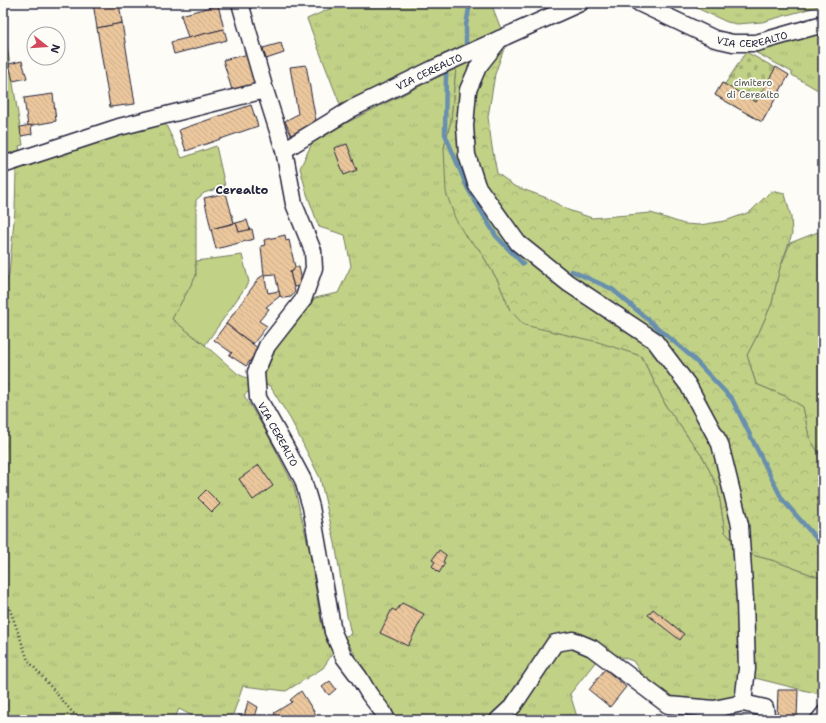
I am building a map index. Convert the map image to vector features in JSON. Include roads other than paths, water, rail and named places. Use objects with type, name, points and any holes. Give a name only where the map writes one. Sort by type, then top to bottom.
[{"type":"street","name":"VIA CEREALTO","points":[[240,3],[264,90],[284,150],[294,204],[313,251],[314,268],[303,300],[266,346],[256,372],[258,398],[303,480],[311,507],[333,632],[344,657],[383,712],[387,720]]},
{"type":"street","name":"VIA CEREALTO","points":[[284,150],[353,108],[435,68],[580,3]]},
{"type":"street","name":"VIA CEREALTO","points":[[639,3],[715,39],[733,43],[756,43],[823,24]]},
{"type":"street","points":[[500,38],[478,67],[468,90],[465,126],[467,155],[477,186],[518,243],[568,283],[654,340],[688,385],[720,444],[740,525],[745,601],[747,669],[743,703]]},
{"type":"street","points":[[3,165],[119,127],[264,90]]},
{"type":"street","points":[[498,720],[513,706],[555,643],[573,640],[592,648],[668,705],[714,709],[743,703],[765,708],[767,720]]},
{"type":"lane","points":[[814,720],[823,709]]},
{"type":"waterway","points":[[466,44],[466,25],[470,3]]},
{"type":"waterway","points":[[446,73],[445,134],[467,187],[496,236],[523,264]]},
{"type":"waterway","points":[[572,271],[612,289],[692,357],[732,399],[782,499],[823,546]]},
{"type":"district","name":"Cerealto","points":[[242,190]]},
{"type":"park label","name":"cimitero di Cerealto","points":[[753,88]]}]
